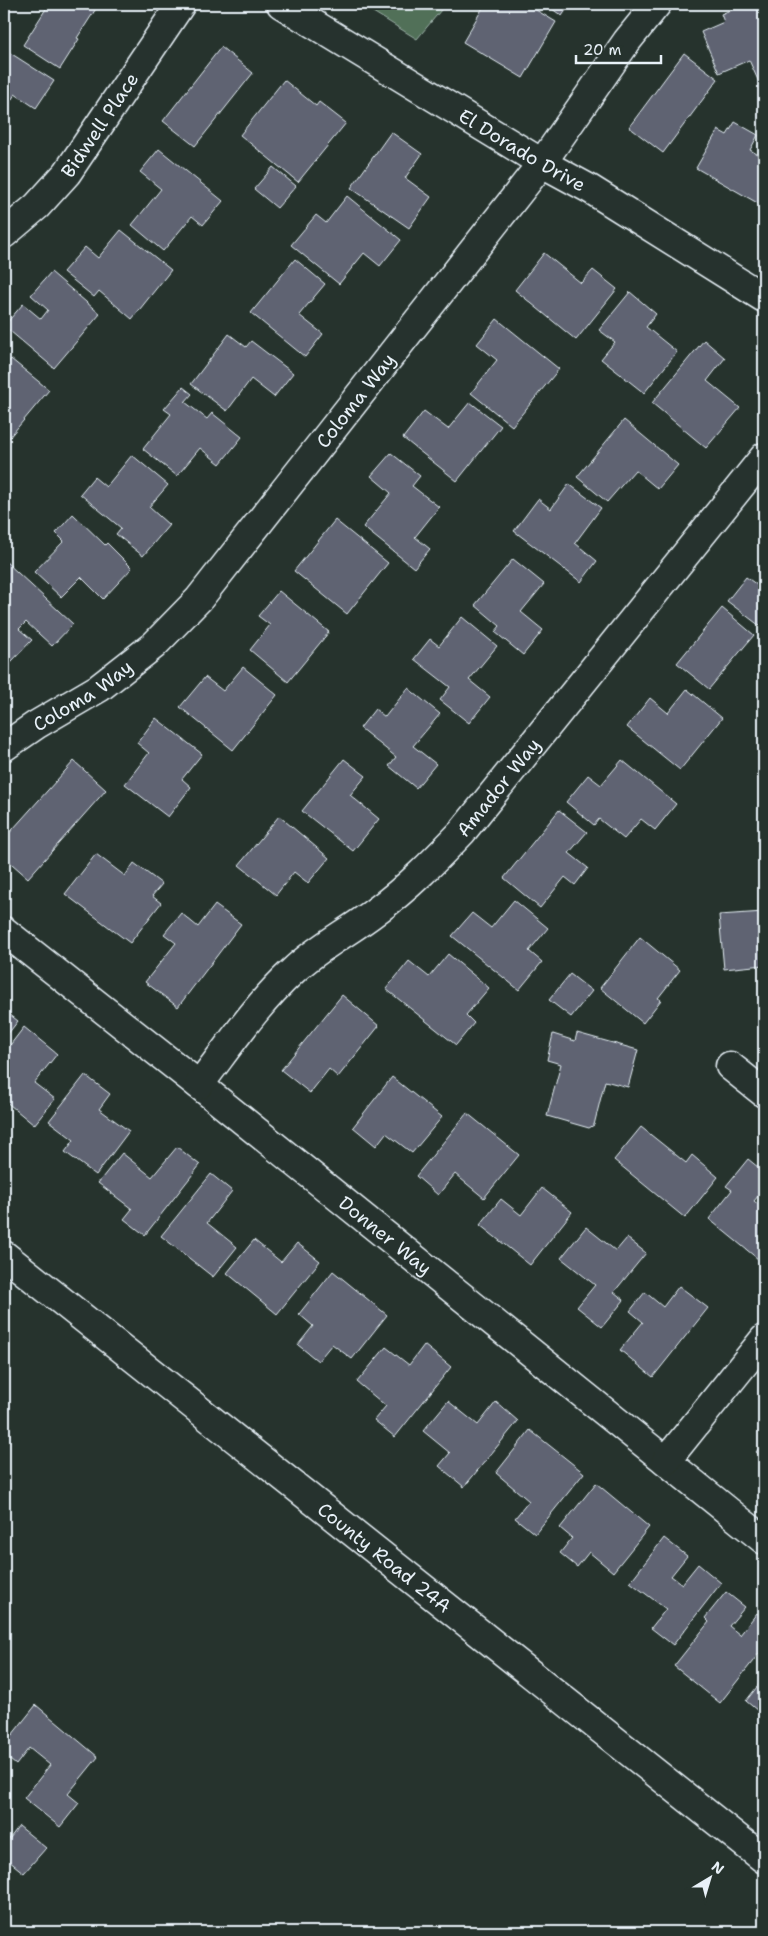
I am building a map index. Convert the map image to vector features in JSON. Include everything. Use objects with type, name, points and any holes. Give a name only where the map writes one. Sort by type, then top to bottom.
[{"type":"street","name":"Bidwell Place","points":[[4,234],[37,206],[67,173],[181,4]]},
{"type":"street","name":"El Dorado Drive","points":[[281,4],[542,163],[590,189],[764,298]]},
{"type":"street","name":"Coloma Way","points":[[4,747],[36,725],[106,683],[154,645],[199,599],[542,163],[627,41],[657,4]]},
{"type":"street","name":"Amador Way","points":[[199,1085],[265,999],[293,970],[324,946],[376,911],[425,870],[462,832],[764,456]]},
{"type":"street","name":"Donner Way","points":[[4,931],[199,1085],[764,1540]]},
{"type":"street","points":[[730,1066],[764,1093]]},
{"type":"street","name":"County Road 24A","points":[[4,1256],[764,1859]]},
{"type":"street","points":[[666,1461],[764,1339]]},
{"type":"green space","points":[[360,4],[446,4],[417,39]]},
{"type":"building","points":[[49,4],[99,4],[60,69],[23,45]]},
{"type":"building","points":[[485,4],[526,4],[556,22],[523,78],[463,42]]},
{"type":"building","points":[[545,4],[570,4],[562,16]]},
{"type":"building","points":[[745,4],[764,4],[764,88],[762,89],[749,60],[719,73],[701,32],[724,22],[721,14]]},
{"type":"building","points":[[221,47],[253,73],[195,146],[163,121]]},
{"type":"building","points":[[4,49],[54,81],[36,108],[15,94],[4,112]]},
{"type":"building","points":[[684,53],[718,79],[663,153],[629,127]]},
{"type":"building","points":[[284,80],[316,106],[319,102],[346,123],[298,182],[240,135]]},
{"type":"building","points":[[735,122],[758,135],[750,150],[764,158],[764,200],[761,205],[696,168],[718,130],[727,135]]},
{"type":"building","points":[[391,132],[422,154],[405,178],[431,197],[409,228],[351,188]]},
{"type":"building","points":[[159,149],[223,201],[203,225],[192,216],[163,251],[132,225],[161,189],[140,172]]},
{"type":"building","points":[[273,167],[296,186],[277,208],[254,189]]},
{"type":"building","points":[[347,196],[401,240],[380,266],[364,253],[339,284],[291,245],[316,215],[326,223]]},
{"type":"building","points":[[121,230],[171,270],[132,319],[99,291],[94,297],[63,272],[85,247],[98,258]]},
{"type":"building","points":[[544,253],[581,283],[593,270],[617,289],[576,340],[515,290]]},
{"type":"building","points":[[295,259],[325,284],[299,315],[323,334],[305,357],[251,313]]},
{"type":"building","points":[[51,272],[100,314],[54,368],[4,326],[23,304],[41,319],[48,310],[31,295]]},
{"type":"building","points":[[630,292],[656,314],[646,327],[677,352],[644,393],[601,359],[615,342],[599,330]]},
{"type":"building","points":[[497,319],[559,369],[512,426],[471,393],[497,360],[477,344]]},
{"type":"building","points":[[229,334],[246,347],[251,341],[293,373],[274,397],[251,379],[227,411],[191,384]]},
{"type":"building","points":[[704,340],[725,358],[707,381],[740,408],[706,448],[652,403]]},
{"type":"building","points":[[11,359],[49,390],[8,439],[4,435],[4,368]]},
{"type":"building","points":[[183,387],[192,394],[185,402],[207,419],[212,413],[242,437],[220,464],[200,448],[177,476],[143,449],[171,414],[164,409]]},
{"type":"building","points":[[470,402],[501,426],[457,481],[403,438],[424,411],[448,429]]},
{"type":"building","points":[[624,420],[678,465],[658,489],[635,470],[607,502],[577,477]]},
{"type":"building","points":[[391,453],[420,476],[412,486],[439,507],[415,537],[430,549],[414,568],[363,527],[391,493],[371,476]]},
{"type":"building","points":[[132,455],[168,485],[149,507],[169,525],[143,556],[116,534],[121,528],[80,494],[94,477],[106,487]]},
{"type":"building","points":[[569,484],[601,508],[575,543],[597,561],[581,582],[514,531],[538,499],[551,509]]},
{"type":"building","points":[[73,514],[105,545],[107,543],[132,568],[103,599],[81,577],[61,597],[34,572],[64,541],[56,533]]},
{"type":"building","points":[[335,520],[388,563],[347,614],[294,571]]},
{"type":"building","points":[[513,559],[544,584],[521,612],[543,630],[523,655],[495,632],[500,626],[475,605]]},
{"type":"building","points":[[4,560],[73,624],[52,646],[26,622],[19,629],[32,640],[11,662],[4,655]]},
{"type":"building","points":[[746,577],[764,590],[764,629],[727,601]]},
{"type":"building","points":[[279,591],[329,632],[288,682],[250,650],[270,625],[258,616]]},
{"type":"building","points":[[722,608],[754,635],[709,689],[677,663]]},
{"type":"building","points":[[462,617],[497,646],[469,680],[490,697],[469,723],[440,700],[450,687],[414,659],[430,639],[439,646]]},
{"type":"building","points":[[243,667],[277,695],[233,750],[180,707],[205,677],[223,691]]},
{"type":"building","points":[[408,688],[440,714],[413,746],[436,764],[416,788],[389,766],[396,757],[360,728],[375,709],[385,717]]},
{"type":"building","points":[[687,689],[722,718],[680,770],[627,727],[650,698],[668,713]]},
{"type":"building","points":[[156,718],[202,754],[182,779],[191,787],[168,817],[125,784],[149,753],[137,743]]},
{"type":"building","points":[[344,759],[366,776],[350,795],[379,819],[353,851],[302,811]]},
{"type":"building","points":[[622,760],[676,804],[655,830],[641,819],[624,839],[599,819],[594,825],[566,802],[588,775],[601,785]]},
{"type":"building","points":[[74,761],[106,790],[28,878],[4,857],[4,839]]},
{"type":"building","points":[[559,810],[587,832],[569,853],[588,868],[575,885],[565,877],[540,908],[504,878]]},
{"type":"building","points":[[279,816],[329,858],[308,883],[294,872],[276,895],[239,865]]},
{"type":"building","points":[[96,854],[125,876],[134,863],[162,884],[152,896],[161,903],[130,943],[65,894]]},
{"type":"building","points":[[514,900],[548,928],[529,951],[542,962],[519,990],[452,936],[472,913],[491,928]]},
{"type":"building","points":[[215,905],[241,924],[178,1007],[145,982],[176,943],[164,934],[181,913],[198,927]]},
{"type":"building","points":[[764,912],[764,965],[724,969],[719,915]]},
{"type":"building","points":[[640,937],[680,970],[658,998],[661,1000],[643,1023],[600,988]]},
{"type":"building","points":[[448,954],[489,988],[466,1015],[474,1023],[456,1045],[386,989],[409,961],[429,977]]},
{"type":"building","points":[[570,974],[592,991],[571,1017],[549,1000]]},
{"type":"building","points":[[342,995],[379,1026],[338,1077],[329,1069],[310,1093],[281,1070]]},
{"type":"building","points":[[4,1010],[18,1021],[4,1039]]},
{"type":"building","points":[[24,1027],[57,1054],[34,1083],[55,1099],[34,1125],[4,1100],[4,1053]]},
{"type":"building","points":[[577,1033],[638,1050],[628,1087],[605,1081],[594,1125],[589,1128],[547,1116],[561,1064],[547,1060],[553,1034],[575,1041]]},
{"type":"building","points":[[85,1075],[110,1094],[99,1109],[129,1131],[96,1175],[65,1152],[74,1140],[49,1121]]},
{"type":"building","points":[[392,1077],[442,1117],[412,1153],[386,1133],[376,1146],[353,1127]]},
{"type":"building","points":[[467,1113],[519,1155],[484,1198],[455,1174],[438,1195],[416,1176]]},
{"type":"building","points":[[641,1127],[686,1163],[692,1155],[718,1177],[685,1218],[614,1160]]},
{"type":"building","points":[[177,1147],[200,1165],[145,1235],[124,1219],[132,1209],[98,1183],[122,1153],[152,1177]]},
{"type":"building","points":[[748,1159],[764,1172],[764,1189],[754,1201],[764,1209],[764,1251],[758,1259],[709,1219],[732,1190],[726,1186]]},
{"type":"building","points":[[211,1174],[232,1191],[207,1223],[237,1247],[213,1277],[161,1236]]},
{"type":"building","points":[[542,1188],[572,1212],[530,1265],[480,1225],[501,1199],[521,1215]]},
{"type":"building","points":[[586,1227],[616,1251],[627,1238],[646,1253],[614,1292],[624,1300],[602,1327],[577,1307],[595,1285],[561,1258]]},
{"type":"building","points":[[254,1240],[281,1262],[297,1243],[320,1261],[277,1314],[227,1273]]},
{"type":"building","points":[[333,1271],[387,1315],[352,1359],[332,1344],[318,1361],[298,1345],[313,1326],[299,1314]]},
{"type":"building","points":[[679,1286],[708,1308],[653,1377],[620,1350],[643,1322],[630,1311],[645,1292],[663,1307]]},
{"type":"building","points":[[424,1345],[451,1367],[395,1437],[374,1420],[386,1406],[357,1382],[386,1347],[409,1365]]},
{"type":"building","points":[[448,1401],[478,1425],[496,1402],[518,1421],[464,1487],[439,1466],[450,1453],[423,1431]]},
{"type":"building","points":[[530,1430],[584,1473],[535,1534],[515,1518],[529,1501],[496,1473]]},
{"type":"building","points":[[764,1442],[764,1458],[756,1452]]},
{"type":"building","points":[[596,1483],[649,1527],[613,1572],[589,1552],[577,1567],[560,1553],[572,1538],[560,1528]]},
{"type":"building","points":[[664,1538],[687,1556],[671,1576],[682,1584],[698,1564],[721,1583],[673,1645],[651,1628],[666,1609],[630,1582]]},
{"type":"building","points":[[726,1592],[745,1607],[729,1626],[740,1635],[757,1613],[764,1619],[764,1647],[720,1703],[674,1666],[709,1622],[705,1618]]},
{"type":"building","points":[[764,1678],[764,1716],[746,1701]]},
{"type":"building","points":[[36,1705],[98,1757],[68,1794],[79,1803],[60,1827],[24,1798],[50,1765],[29,1748],[16,1765],[4,1755],[4,1745]]},
{"type":"building","points":[[19,1826],[46,1848],[24,1873],[4,1857],[4,1846]]}]
